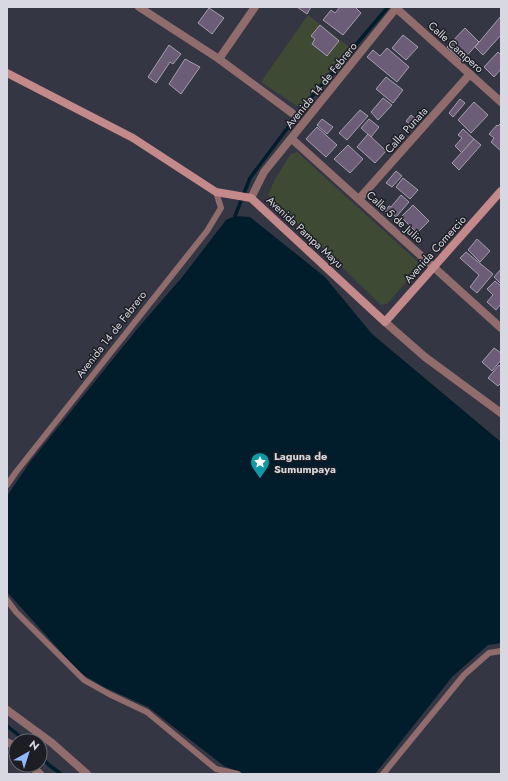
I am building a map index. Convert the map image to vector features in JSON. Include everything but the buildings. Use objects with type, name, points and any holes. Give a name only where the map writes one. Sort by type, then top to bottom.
[{"type":"street","points":[[139,7],[218,59],[292,113]]},
{"type":"street","points":[[218,59],[255,7]]},
{"type":"street","name":"Calle Campero","points":[[396,8],[501,102]]},
{"type":"street","name":"Avenida 14 de Febrero","points":[[251,198],[264,172],[396,8]]},
{"type":"street","name":"Avenida Pampa Mayu","points":[[7,73],[133,138],[216,192],[251,198],[425,357],[501,413]]},
{"type":"street","name":"Calle Punata","points":[[359,199],[470,74]]},
{"type":"street","name":"Calle 5 de Julio","points":[[292,139],[501,328]]},
{"type":"street","name":"Avenida Comercio","points":[[385,322],[501,191]]},
{"type":"street","points":[[7,710],[52,743],[87,774]]},
{"type":"lane","name":"Avenida 14 de Febrero","points":[[7,485],[207,232],[221,208],[216,192]]},
{"type":"lane","points":[[7,600],[16,612],[84,680],[147,712],[216,769],[238,774]]},
{"type":"lane","points":[[383,774],[464,675],[490,653],[501,651]]},
{"type":"green space","points":[[308,15],[349,47],[300,108],[261,82]]},
{"type":"green space","points":[[297,152],[417,261],[419,267],[387,304],[381,305],[268,195],[275,179],[291,154]]},
{"type":"water","name":"Laguna de Sumumpaya","points":[[235,216],[250,217],[325,277],[372,334],[501,442],[501,643],[488,645],[452,677],[375,774],[245,774],[224,766],[148,707],[104,687],[80,673],[7,592],[7,496],[30,462],[138,328],[183,276],[226,220]]},
{"type":"waterway","points":[[235,216],[250,178],[304,106],[388,7]]},
{"type":"waterway","points":[[7,726],[16,733]]},
{"type":"waterway","points":[[48,764],[61,774]]},
{"type":"place","name":"Laguna de Sumumpaya","points":[[260,479]]}]
